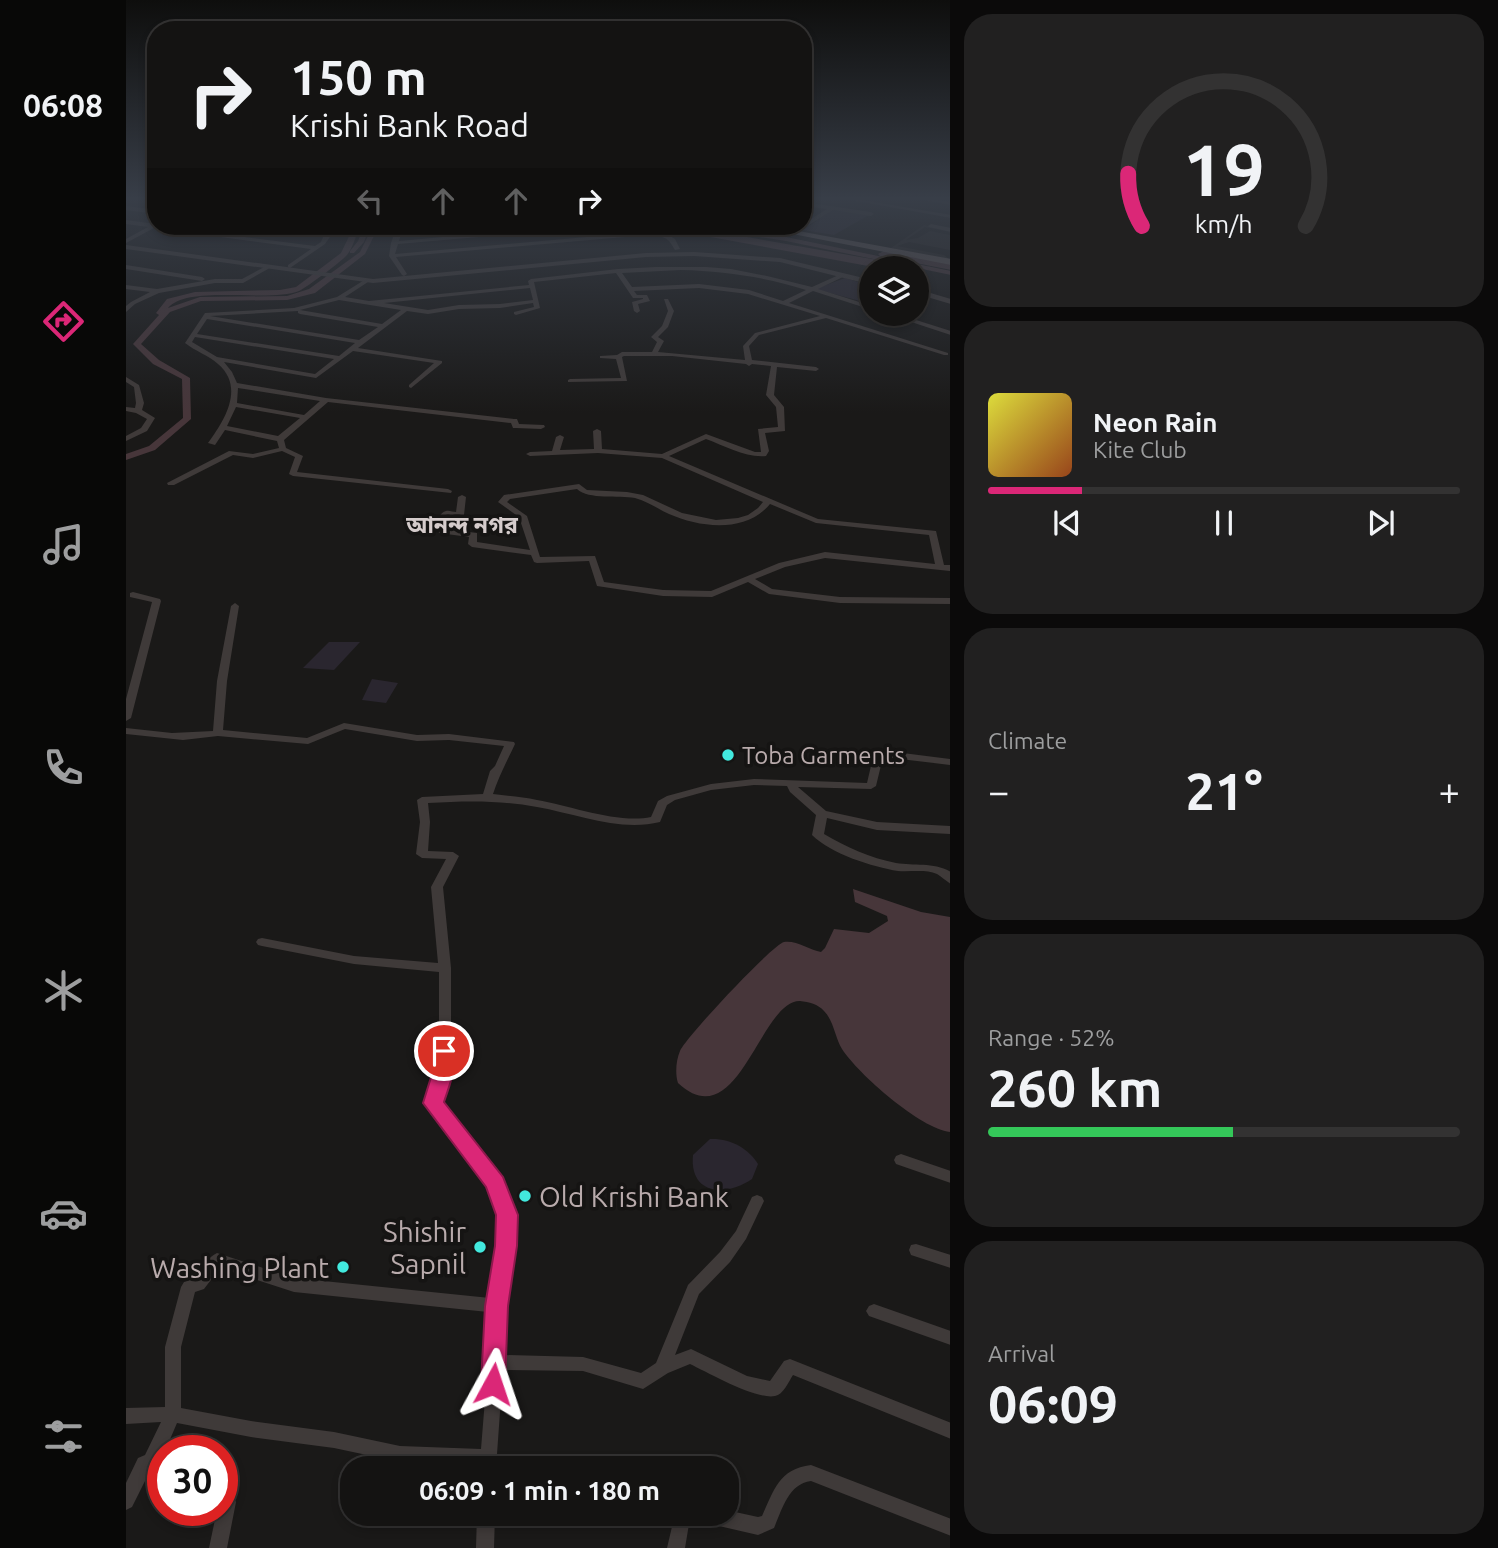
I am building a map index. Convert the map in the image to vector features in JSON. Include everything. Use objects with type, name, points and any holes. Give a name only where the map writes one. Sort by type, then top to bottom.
[{"type":"street","points":[[140,269],[215,281],[243,281],[264,269]]},
{"type":"street","points":[[283,269],[366,281],[498,269]]},
{"type":"street","points":[[303,269],[308,271]]},
{"type":"street","points":[[401,269],[404,274]]},
{"type":"street","points":[[339,276],[462,269]]},
{"type":"street","points":[[516,313],[537,308],[532,284],[524,269]]},
{"type":"street","points":[[367,303],[618,271],[653,269]]},
{"type":"street","points":[[679,269],[688,286]]},
{"type":"street","points":[[700,269],[732,271],[859,304]]},
{"type":"street","points":[[816,269],[859,278]]},
{"type":"street","points":[[835,269],[859,277]]},
{"type":"street","points":[[618,271],[635,296],[645,296],[647,301],[635,302],[637,311]]},
{"type":"street","points":[[785,302],[843,275]]},
{"type":"street","points":[[126,310],[130,303],[157,292],[215,281]]},
{"type":"street","points":[[294,310],[339,298],[366,281]]},
{"type":"street","points":[[126,286],[157,292]]},
{"type":"street","points":[[631,289],[688,286],[749,292],[946,355]]},
{"type":"street","points":[[929,295],[950,302]]},
{"type":"street","points":[[339,298],[404,310],[439,312],[459,307],[500,306],[536,301]]},
{"type":"street","points":[[654,354],[661,341],[654,337],[665,327],[671,310],[666,300]]},
{"type":"street","points":[[929,301],[950,307]]},
{"type":"street","points":[[212,443],[224,428],[233,404],[234,385],[230,373],[216,359],[188,342],[207,314],[294,310],[380,325]]},
{"type":"street","points":[[216,359],[316,376],[380,325],[404,310]]},
{"type":"street","points":[[749,365],[746,346],[757,334],[828,316]]},
{"type":"street","points":[[206,317],[440,362],[411,386]]},
{"type":"street","points":[[928,326],[950,333]]},
{"type":"street","points":[[194,335],[340,358]]},
{"type":"street","points":[[570,381],[625,380],[620,353]]},
{"type":"street","points":[[602,357],[620,353],[654,354],[749,365],[816,369]]},
{"type":"street","points":[[663,456],[706,436],[754,454],[763,454],[765,451],[761,431],[782,429],[780,407],[771,395],[774,366]]},
{"type":"street","points":[[126,379],[137,386],[140,402],[138,411]]},
{"type":"street","points":[[126,384],[137,386]]},
{"type":"street","points":[[234,385],[326,400],[514,421],[516,426],[541,427]]},
{"type":"street","points":[[280,439],[326,400]]},
{"type":"street","points":[[233,404],[304,417]]},
{"type":"street","points":[[126,409],[157,415]]},
{"type":"street","points":[[126,439],[144,429],[151,418],[138,411]]},
{"type":"street","points":[[224,428],[280,439]]},
{"type":"street","points":[[597,430],[598,451]]},
{"type":"street","points":[[555,453],[560,437]]},
{"type":"street","points":[[280,439],[283,449]]},
{"type":"street","points":[[171,482],[232,453],[253,456],[283,449],[299,456],[293,474],[448,491]]},
{"type":"street","points":[[530,454],[598,451],[663,456],[816,521],[933,533],[940,567]]},
{"type":"street","points":[[769,500],[761,512],[733,523],[705,521],[679,515],[638,497],[585,492],[579,486],[506,497],[502,502],[523,516],[537,560],[592,558],[600,584],[663,593],[712,594],[782,565],[825,555],[950,568]]},
{"type":"street","points":[[462,497],[460,515],[446,513],[442,520],[442,531],[474,535],[472,544],[534,553]]},
{"type":"street","points":[[750,580],[769,591],[840,600],[950,601]]},
{"type":"street","points":[[126,718],[157,601],[133,596]]},
{"type":"street","points":[[218,733],[222,681],[235,606]]},
{"type":"street","points":[[126,731],[176,737],[199,737],[218,733],[308,741],[344,726],[417,738],[449,737],[510,744],[495,771],[488,797]]},
{"type":"street","points":[[489,1456],[496,1362],[496,1306],[506,1246],[507,1215],[496,1183],[433,1103],[442,1074],[445,968],[437,887],[453,856],[422,854],[425,822],[422,800],[488,797],[536,803],[641,823],[656,820],[662,803],[671,798],[711,787],[754,782],[870,786],[879,753],[950,762]]},
{"type":"street","points":[[791,782],[794,790],[822,814],[877,826],[950,830]]},
{"type":"street","points":[[822,814],[818,835],[826,840],[875,862],[906,868],[940,870],[945,872],[950,880]]},
{"type":"street","points":[[262,942],[354,960],[445,968]]},
{"type":"street","points":[[901,1160],[950,1177]]},
{"type":"street","points":[[662,1368],[693,1290],[726,1257],[741,1235],[757,1200]]},
{"type":"street","points":[[916,1250],[950,1262]]},
{"type":"street","points":[[126,1501],[144,1464],[150,1462],[173,1414],[173,1346],[189,1287],[199,1284],[217,1260],[294,1285],[496,1306]]},
{"type":"street","points":[[874,1311],[950,1338]]},
{"type":"street","points":[[496,1362],[583,1364],[643,1381],[662,1368],[691,1356],[745,1383],[774,1390],[790,1366],[950,1431]]},
{"type":"street","points":[[126,1416],[173,1414],[420,1456]]},
{"type":"street","points":[[739,1522],[758,1526],[768,1522],[789,1479],[799,1473],[811,1473],[950,1528]]},
{"type":"street","points":[[218,1548],[222,1526]]},
{"type":"street","points":[[485,1548],[486,1526]]},
{"type":"street","points":[[676,1548],[680,1526]]},
{"type":"shaded area","points":[[845,278],[859,282],[859,301],[815,289]]},
{"type":"shaded area","points":[[329,642],[360,642],[334,670],[303,668]]},
{"type":"shaded area","points":[[372,679],[398,683],[386,703],[362,700]]},
{"type":"shaded area","points":[[853,889],[921,912],[950,917],[950,1132],[923,1121],[891,1099],[850,1060],[842,1049],[827,1015],[819,1007],[807,1002],[800,1001],[786,1007],[772,1021],[746,1063],[717,1094],[699,1096],[678,1083],[678,1059],[686,1042],[730,992],[776,947],[789,942],[821,952],[834,929],[869,933],[888,921],[887,916],[855,902]]},
{"type":"shaded area","points":[[710,1139],[731,1142],[749,1153],[758,1164],[752,1179],[742,1185],[721,1190],[703,1185],[693,1168],[693,1155]]},
{"type":"waterway","points":[[168,310],[160,313],[170,301],[195,294],[280,292],[298,289],[324,269]]},
{"type":"waterway","points":[[168,310],[200,299],[287,298],[312,291],[341,269]]},
{"type":"waterway","points":[[933,269],[950,273]]},
{"type":"waterway","points":[[126,457],[152,448],[187,419],[186,378],[156,362],[137,344],[168,310]]},
{"type":"place","name":"Toba Garments","points":[[728,755]]},
{"type":"place","name":"Old Krishi Bank","points":[[525,1196]]},
{"type":"place","name":"Shishir Sapnil","points":[[480,1247]]},
{"type":"place","name":"Washing Plant","points":[[343,1267]]},
{"type":"district","name":"আনন্দ নগর","points":[[462,524]]},
{"type":"route","points":[[444,1051],[442,1074],[433,1103],[496,1183],[507,1215],[506,1246],[496,1306],[496,1362],[493,1384]]}]
